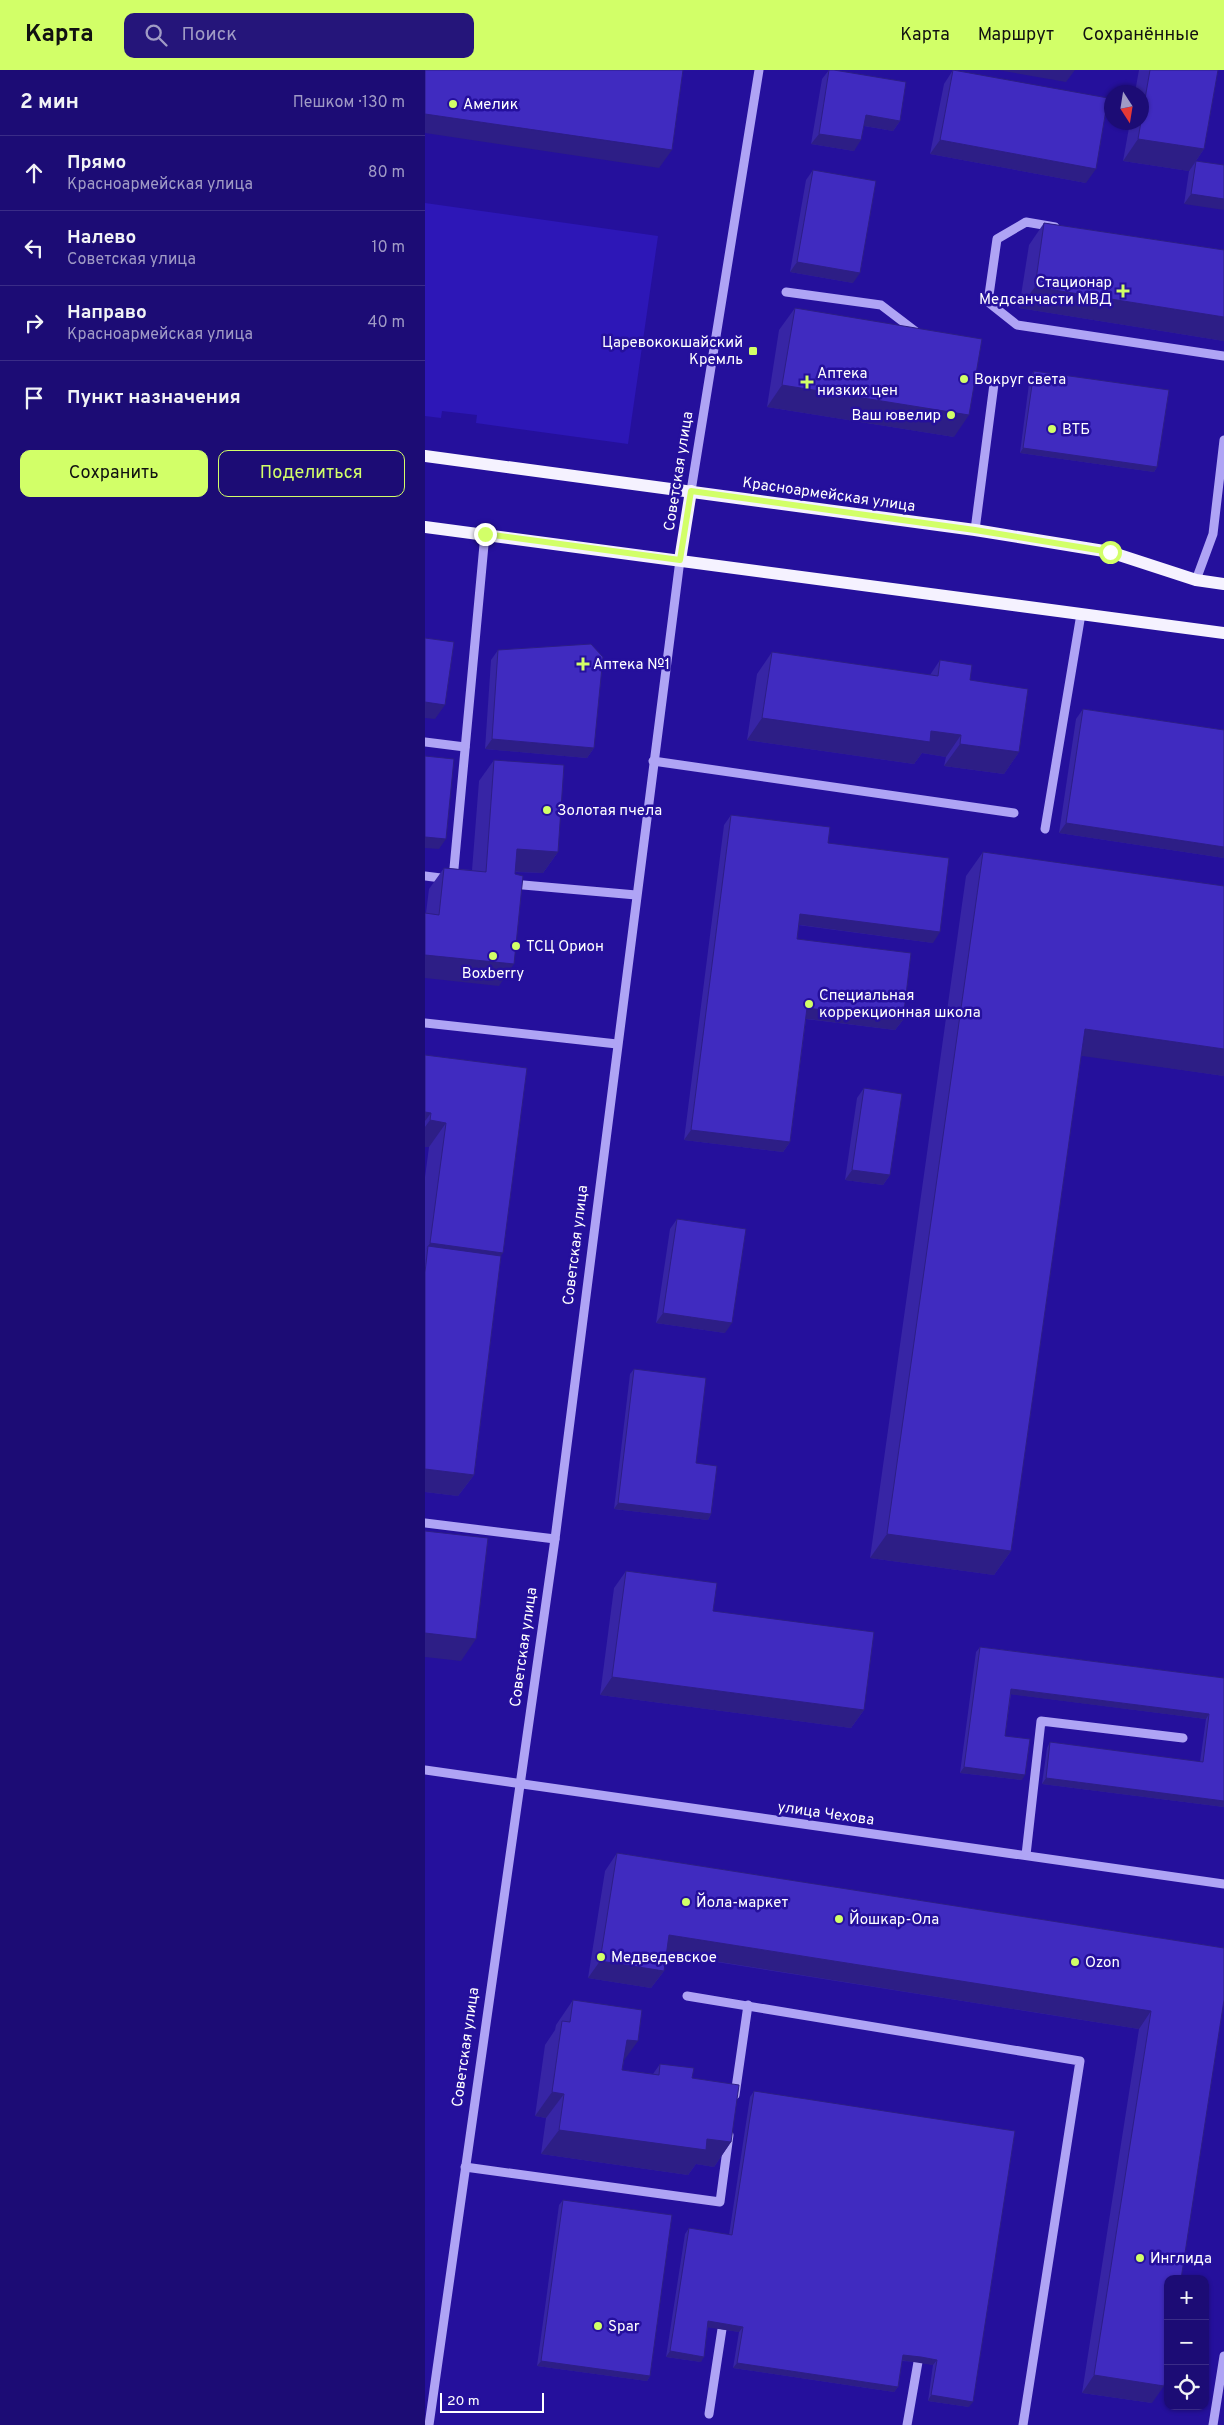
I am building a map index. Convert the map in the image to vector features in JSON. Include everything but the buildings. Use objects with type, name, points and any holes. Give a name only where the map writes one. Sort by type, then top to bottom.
[{"type":"main road","name":"Красноармейская улица","points":[[425,456],[975,530],[1110,552],[1196,580],[1224,584]]},
{"type":"main road","name":"Советская улица","points":[[680,560],[691,491]]},
{"type":"main road","points":[[425,526],[1224,633]]},
{"type":"street","name":"Советская улица","points":[[691,491],[759,70]]},
{"type":"street","points":[[1064,229],[1026,222],[997,239],[988,302],[1017,325],[1224,356]]},
{"type":"street","points":[[786,292],[881,305],[928,340]]},
{"type":"street","points":[[975,530],[994,384]]},
{"type":"street","points":[[1196,580],[1213,534],[1224,440]]},
{"type":"street","points":[[425,876],[457,880],[465,746],[485,534]]},
{"type":"street","name":"Советская улица","points":[[429,2425],[430,2392],[465,2167],[555,1538],[680,560]]},
{"type":"street","points":[[1045,829],[1081,614]]},
{"type":"street","points":[[425,742],[465,746]]},
{"type":"street","points":[[653,761],[1014,813]]},
{"type":"street","points":[[501,883],[636,895]]},
{"type":"street","points":[[425,1023],[617,1044]]},
{"type":"street","points":[[425,1523],[555,1538]]},
{"type":"street","points":[[1026,1855],[1041,1721],[1183,1738]]},
{"type":"street","name":"улица Чехова","points":[[425,1770],[1224,1884]]},
{"type":"street","points":[[687,1996],[1080,2061],[1023,2425]]},
{"type":"street","points":[[734,2104],[748,2005]]},
{"type":"street","points":[[465,2167],[720,2202],[731,2123]]},
{"type":"street","points":[[709,2414],[722,2330]]},
{"type":"street","points":[[1213,2425],[1224,2356]]},
{"type":"street","points":[[907,2425],[918,2362]]},
{"type":"shaded area","points":[[425,203],[658,236],[628,444],[476,423],[477,415],[442,411],[441,418],[425,416]]},
{"type":"place","name":"Амелик","points":[[453,104]]},
{"type":"place","name":"Стационар Медсанчасти МВД","points":[[1123,291]]},
{"type":"place","name":"Царевококшайский Кремль","points":[[753,351]]},
{"type":"place","name":"Вокруг света","points":[[964,379]]},
{"type":"place","name":"Аптека низких цен","points":[[807,382]]},
{"type":"place","name":"Ваш ювелир","points":[[951,415]]},
{"type":"place","name":"ВТБ","points":[[1052,429]]},
{"type":"place","name":"Аптека №1","points":[[583,664]]},
{"type":"place","name":"Золотая пчела","points":[[547,810]]},
{"type":"place","name":"ТСЦ Орион","points":[[516,946]]},
{"type":"place","name":"Boxberry","points":[[493,956]]},
{"type":"place","name":"Специальная коррекционная школа","points":[[809,1004]]},
{"type":"place","name":"Йола-маркет","points":[[686,1902]]},
{"type":"place","name":"Йошкар-Ола","points":[[839,1919]]},
{"type":"place","name":"Медведевское","points":[[601,1957]]},
{"type":"place","name":"Ozon","points":[[1075,1962]]},
{"type":"place","name":"Инглида","points":[[1140,2258]]},
{"type":"place","name":"Spar","points":[[598,2326]]},
{"type":"route","points":[[485,534],[680,560],[691,491],[975,530],[1110,552]]}]
